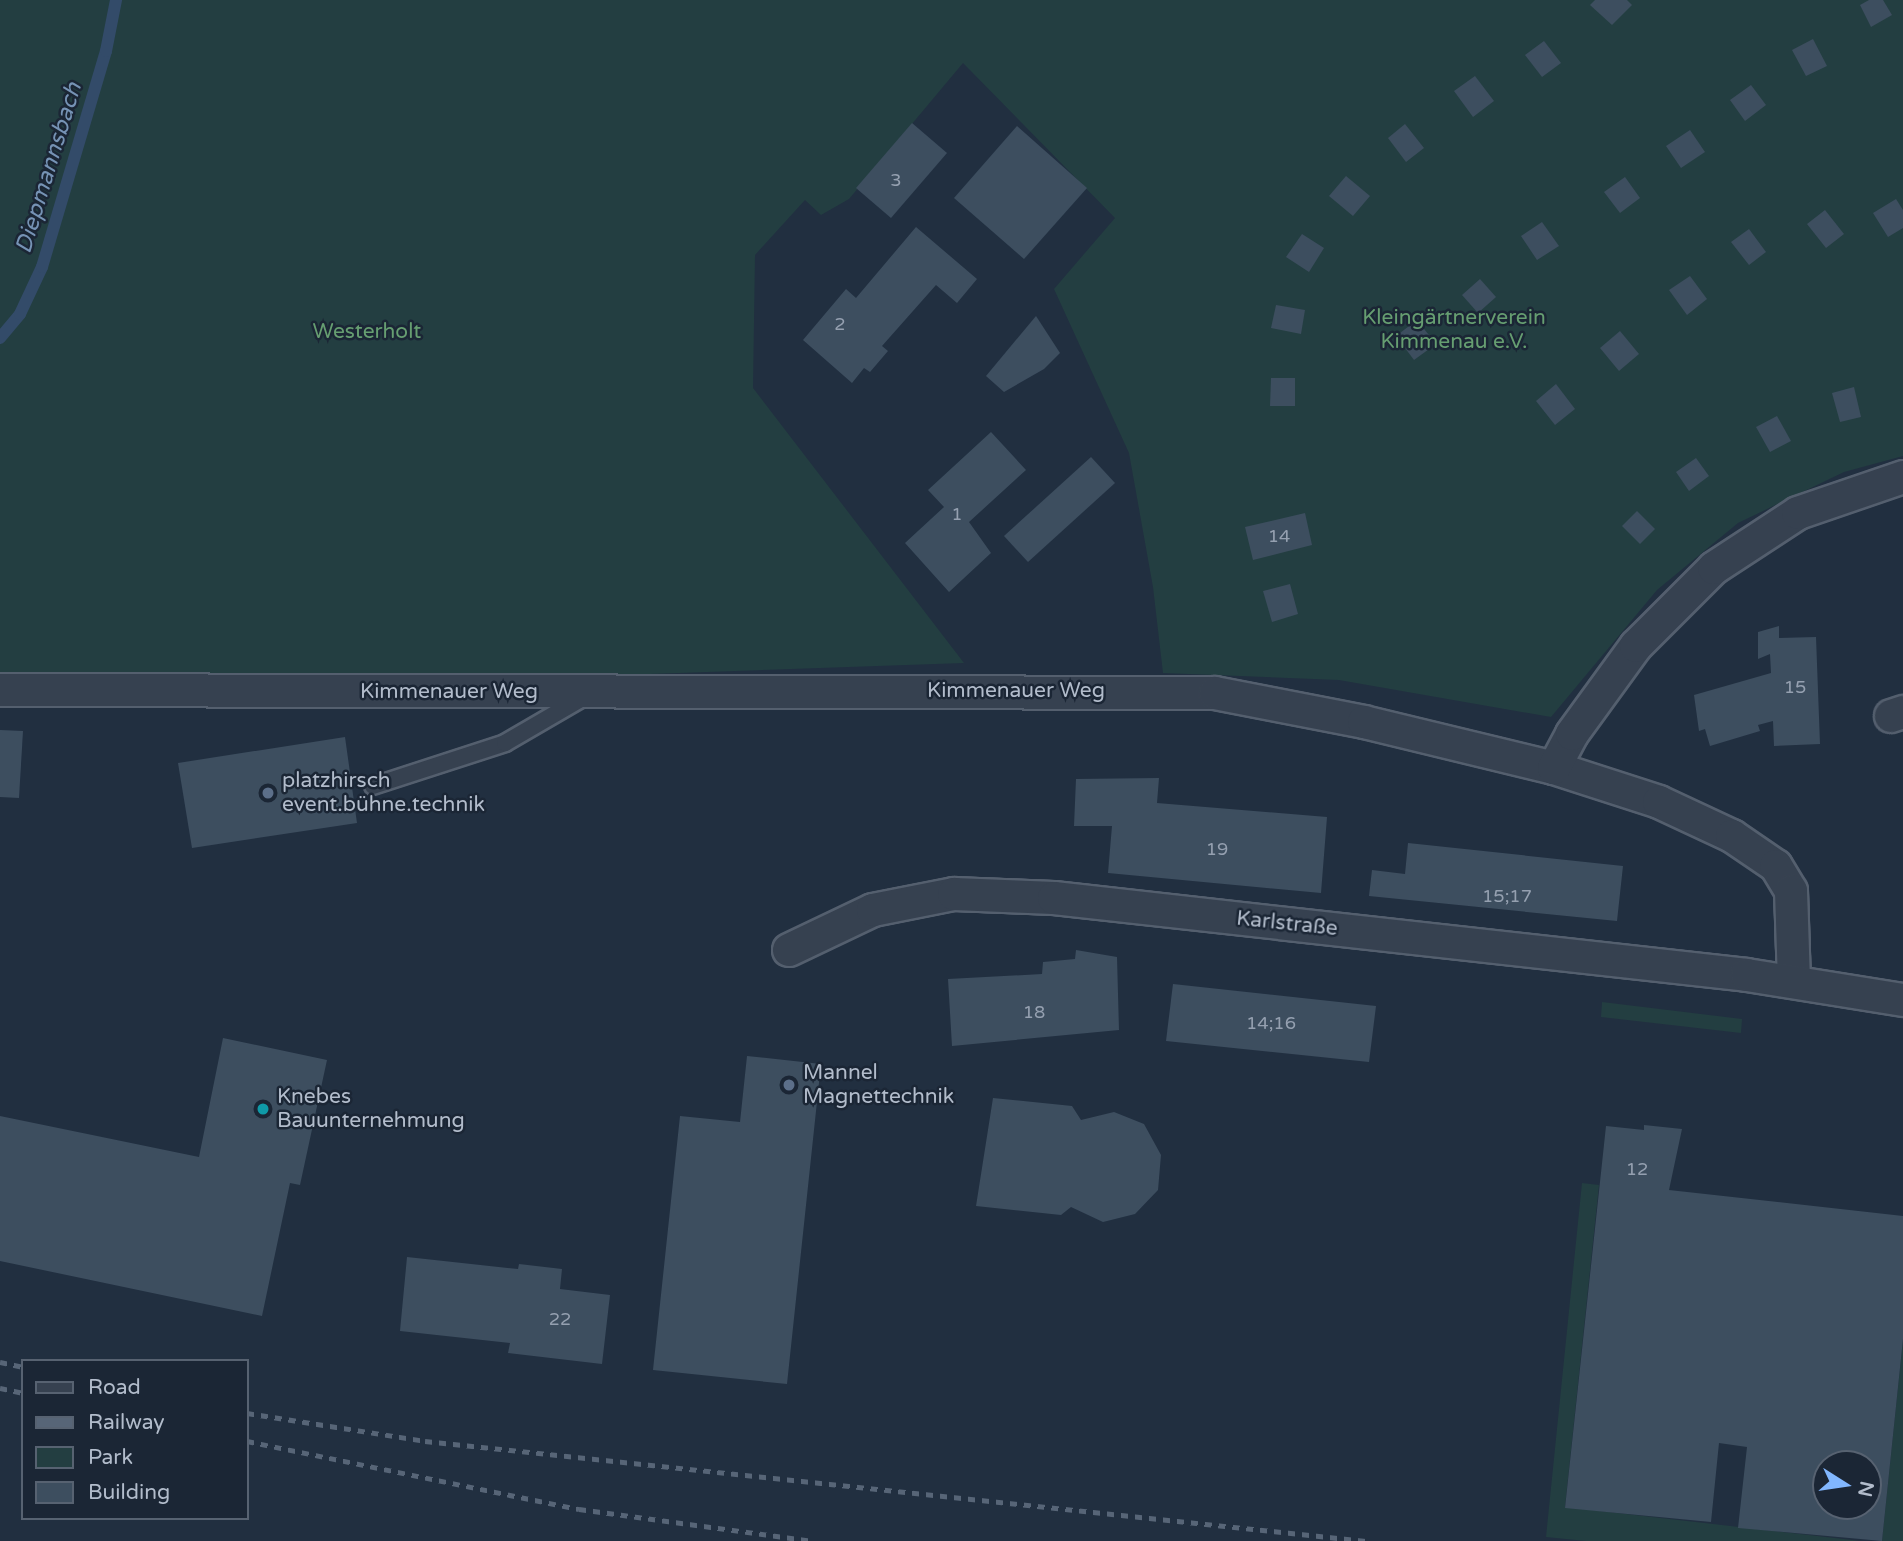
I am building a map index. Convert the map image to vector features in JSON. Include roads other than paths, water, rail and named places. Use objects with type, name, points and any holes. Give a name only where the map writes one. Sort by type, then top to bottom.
[{"type":"street","points":[[1794,981],[1793,901],[1776,866],[1732,836],[1659,802],[1554,768],[1572,734],[1636,646],[1714,568],[1798,513],[1903,477]]},
{"type":"street","name":"Kimmenauer Weg","points":[[0,690],[1215,694],[1364,722],[1554,768]]},
{"type":"street","name":"Karlstraße","points":[[789,950],[873,910],[954,894],[1054,898],[1794,981],[1903,1000]]},
{"type":"lane","points":[[373,786],[505,743],[592,692]]},
{"type":"waterway","name":"Diepmannsbach","points":[[0,338],[20,314],[42,267],[106,51],[116,0]]},
{"type":"railway","points":[[0,1362],[21,1367]]},
{"type":"railway","points":[[0,1388],[21,1393]]},
{"type":"railway","points":[[248,1413],[425,1441],[1366,1541]]},
{"type":"railway","points":[[248,1441],[579,1509],[813,1541]]},
{"type":"place","name":"platzhirsch event.bühne.technik","points":[[268,793]]},
{"type":"place","name":"Mannel Magnettechnik","points":[[789,1085]]},
{"type":"place","name":"Knebes Bauunternehmung","points":[[263,1109]]},
{"type":"park label","name":"Kleingärtnerverein Kimmenau e.V.","points":[[1454,330]]},
{"type":"park label","name":"Westerholt","points":[[367,332]]}]
